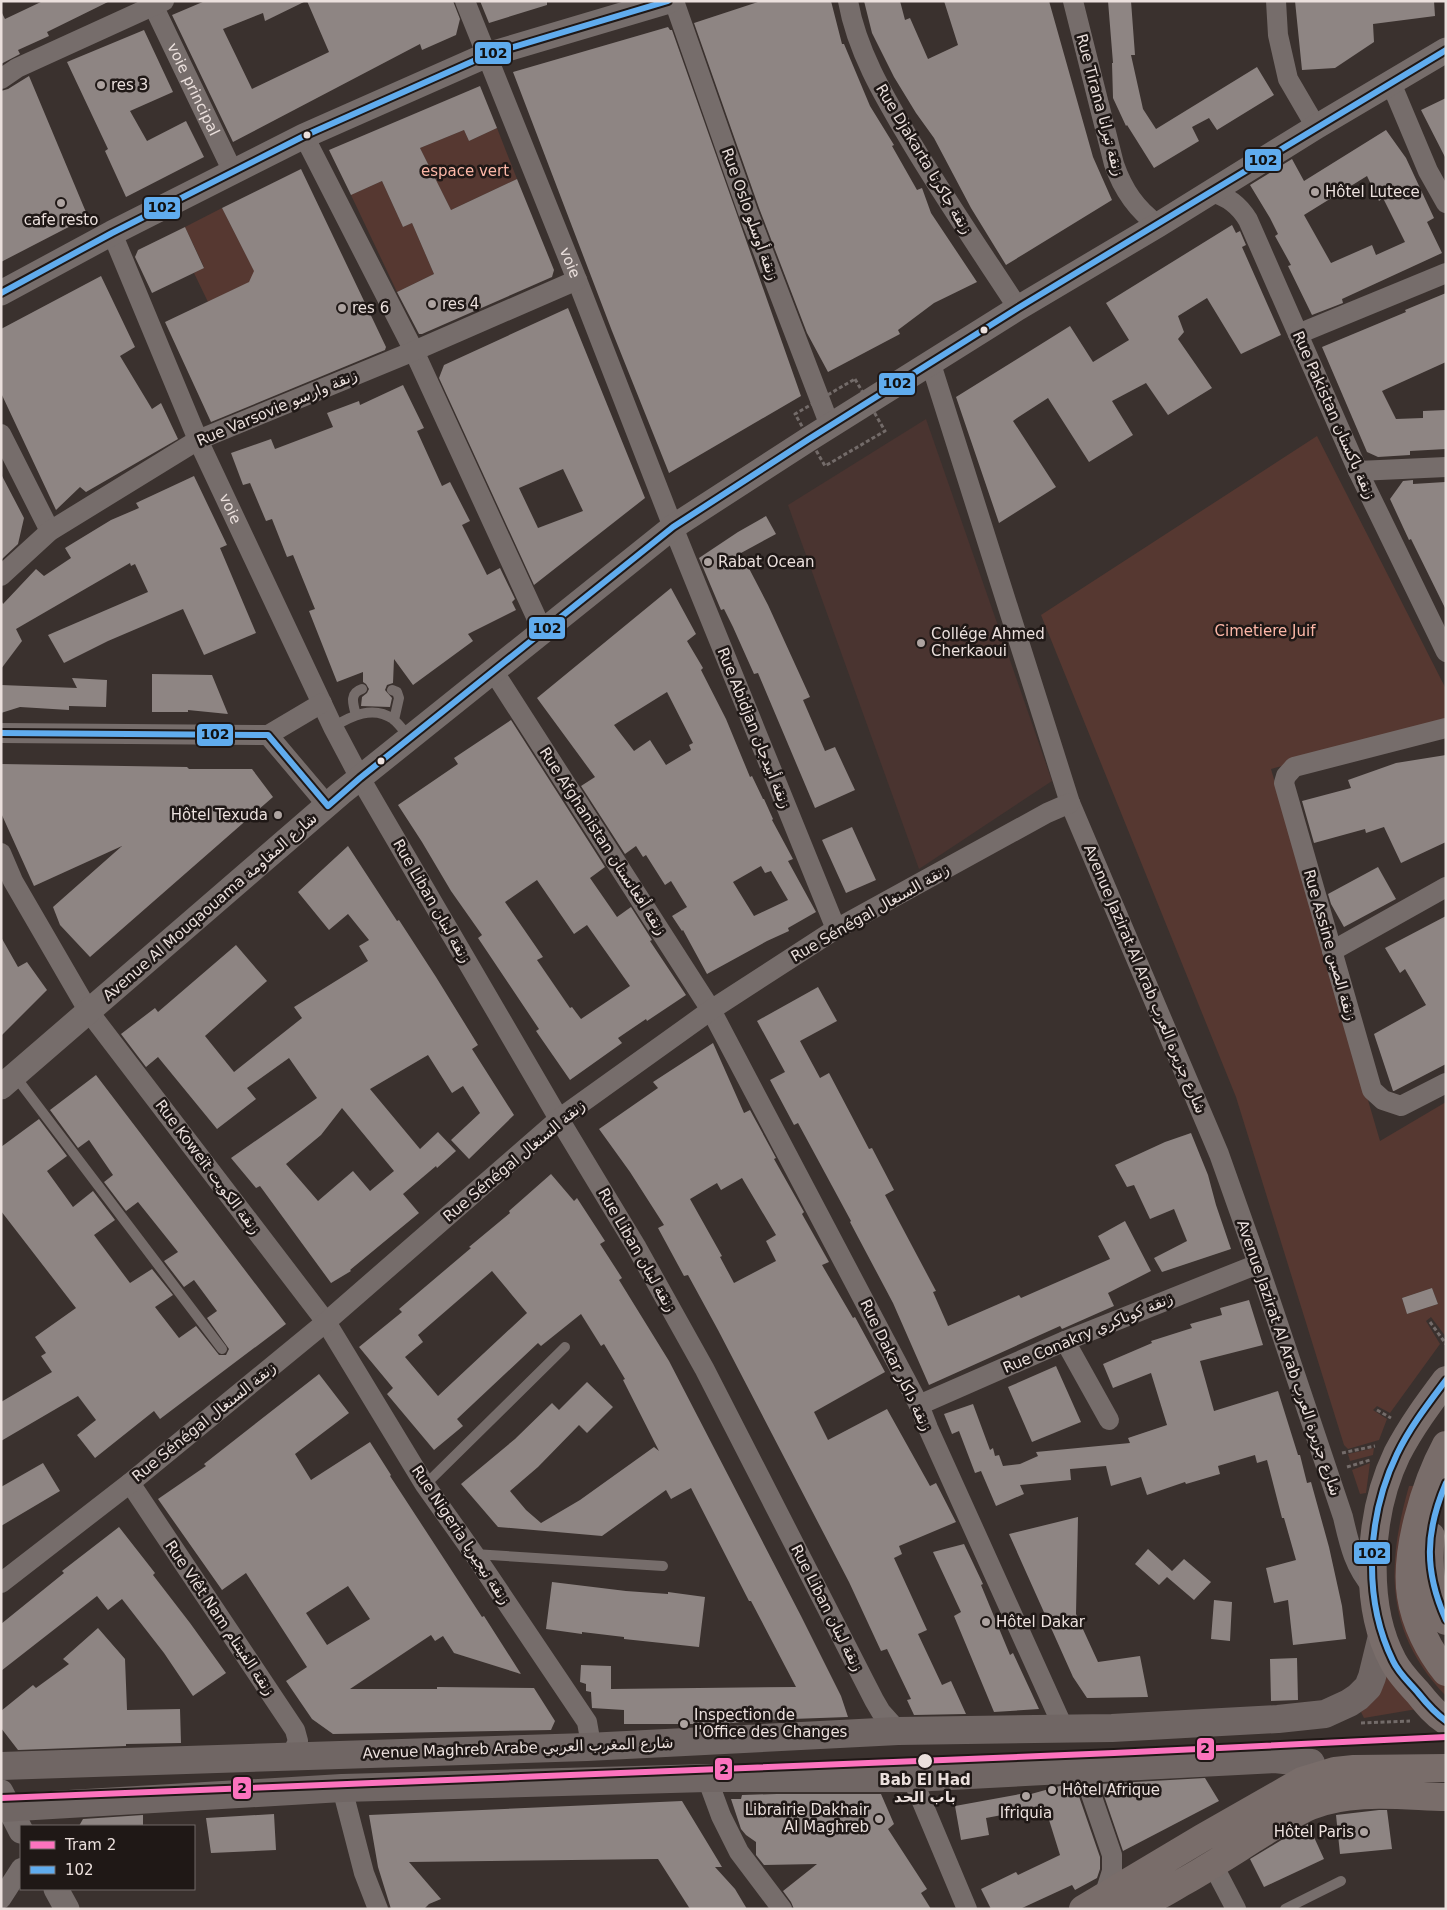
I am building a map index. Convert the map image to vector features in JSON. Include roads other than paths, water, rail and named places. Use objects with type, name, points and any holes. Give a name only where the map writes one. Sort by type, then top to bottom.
[{"type":"main road","points":[[1446,1380],[1417,1420],[1397,1454],[1383,1492],[1373,1548],[1373,1588],[1382,1636],[1393,1662],[1424,1701],[1446,1721]]},
{"type":"main road","points":[[1446,1445],[1429,1481],[1419,1515],[1410,1581],[1415,1615],[1432,1652],[1446,1672]]},
{"type":"main road","points":[[1446,1482],[1431,1528],[1429,1567],[1438,1606],[1446,1621]]},
{"type":"main road","points":[[1082,1768],[1064,1729],[1268,1720],[1325,1714],[1350,1703],[1368,1687],[1377,1664],[1382,1636]]},
{"type":"main road","name":"Avenue Maghreb Arabe شارع المغرب العربي","points":[[1,1766],[587,1747],[898,1731],[1064,1729]]},
{"type":"main road","points":[[1107,1902],[1119,1876],[1132,1863],[1152,1854],[1268,1781],[1311,1763],[1342,1758],[1446,1756]]},
{"type":"main road","points":[[8,1810],[342,1788],[707,1778],[912,1778],[1274,1759],[1311,1763]]},
{"type":"main road","points":[[1107,1902],[1302,1781],[1327,1773],[1354,1769],[1446,1768]]},
{"type":"main road","points":[[1107,1902],[1307,1792],[1332,1784],[1359,1780],[1446,1780]]},
{"type":"main road","points":[[1107,1902],[1136,1905],[1151,1900],[1213,1865],[1294,1814],[1328,1800],[1363,1795],[1446,1797]]},
{"type":"street","name":"voie","points":[[465,1],[577,280],[673,527]]},
{"type":"street","points":[[1,294],[112,233],[304,136],[487,56],[669,1]]},
{"type":"street","name":"Rue Oslo زنقة أوسلو","points":[[674,1],[748,212],[830,426]]},
{"type":"street","name":"Rue Djakarta زنقة جاكرتا","points":[[848,1],[852,23],[886,100],[927,169],[1018,308]]},
{"type":"street","name":"Rue Tirana زنقة تيرانا","points":[[1073,1],[1119,179],[1135,205],[1158,225]]},
{"type":"street","points":[[1276,1],[1278,35],[1288,79],[1316,127]]},
{"type":"street","name":"voie principal","points":[[1,79],[17,68],[156,3],[233,172]]},
{"type":"street","name":"Avenue Al Mouqaouama شارع المقاومة","points":[[8,1082],[360,778],[673,527],[1018,308],[1446,50]]},
{"type":"street","points":[[1391,83],[1428,171],[1446,203]]},
{"type":"street","points":[[304,136],[414,351],[543,632]]},
{"type":"street","name":"Rue Pakistan زنقة باكستان","points":[[1211,192],[1233,202],[1242,210],[1358,471],[1446,652]]},
{"type":"street","name":"voie","points":[[112,233],[198,440],[333,728],[360,778]]},
{"type":"street","points":[[1298,334],[1446,273]]},
{"type":"street","name":"Rue Varsovie زنقة وارسو","points":[[1,576],[50,531],[198,440],[414,351],[577,280]]},
{"type":"street","name":"Avenue Jazirat Al Arab شارع جزيرة العرب","points":[[931,364],[1070,803],[1219,1154],[1343,1517],[1351,1551],[1360,1571],[1373,1588]]},
{"type":"street","points":[[1,434],[50,531]]},
{"type":"street","points":[[1358,471],[1446,467]]},
{"type":"street","name":"Rue Abidjan زنقة أبيدجان","points":[[673,527],[836,929]]},
{"type":"street","name":"Rue Afghanistan زنقة أفغانستان","points":[[494,672],[711,1010]]},
{"type":"street","points":[[1,733],[268,735],[322,703]]},
{"type":"street","name":"Rue Assine زنقة الصين","points":[[1446,728],[1294,767],[1286,776],[1284,786],[1372,1090],[1383,1100],[1398,1106],[1446,1083]]},
{"type":"street","points":[[268,735],[328,806]]},
{"type":"street","name":"Rue Liban زنقة لبنان","points":[[360,778],[559,1119],[637,1248],[700,1359],[874,1700],[881,1712],[898,1731]]},
{"type":"street","name":"Rue Sénégal زنقة السنغال","points":[[1,1583],[130,1483],[326,1322],[559,1119],[711,1010],[836,929],[1046,813],[1070,803]]},
{"type":"street","name":"Rue Koweït زنقة الكويت","points":[[1,853],[7,884],[89,1012],[326,1322]]},
{"type":"street","points":[[1332,951],[1446,888]]},
{"type":"street","name":"Rue Dakar زنقة داكار","points":[[711,1010],[919,1405],[1064,1729]]},
{"type":"street","name":"Rue Conakry زنقة كوناكري","points":[[919,1405],[1065,1341],[1258,1264]]},
{"type":"street","name":"Rue Nigeria زنقة نيجيريا","points":[[326,1322],[425,1486],[474,1554],[588,1722],[590,1739],[587,1747]]},
{"type":"street","points":[[1065,1341],[1109,1420]]},
{"type":"street","name":"Rue Viêt Nam زنقة الفيتنام","points":[[130,1483],[295,1730],[298,1740],[291,1756]]},
{"type":"street","points":[[1082,1768],[1112,1854],[1112,1871],[1107,1902]]},
{"type":"street","points":[[707,1778],[721,1816],[739,1852],[782,1909]]},
{"type":"street","points":[[912,1778],[967,1909]]},
{"type":"street","points":[[342,1788],[364,1873],[378,1909]]},
{"type":"street","points":[[1213,1865],[1236,1909]]},
{"type":"street","points":[[1,1899],[20,1870]]},
{"type":"street","points":[[57,1890],[67,1909]]},
{"type":"lane","points":[[356,715],[353,696],[358,690],[362,689]]},
{"type":"lane","points":[[392,690],[398,692],[399,698],[394,720]]},
{"type":"lane","points":[[333,728],[356,715],[371,712],[394,720],[410,738]]},
{"type":"lane","points":[[8,1082],[222,1349]]},
{"type":"lane","points":[[425,1486],[565,1347]]},
{"type":"lane","points":[[474,1554],[663,1566]]},
{"type":"lane","points":[[1285,1909],[1342,1881]]},
{"type":"tram line","name":"2","points":[[1,1798],[1114,1753],[1446,1737]]},
{"type":"place","name":"res 3","points":[[101,85]]},
{"type":"place","name":"Hôtel Lutece","points":[[1315,192]]},
{"type":"place","name":"cafe resto","points":[[61,203]]},
{"type":"place","name":"res 4","points":[[432,304]]},
{"type":"place","name":"res 6","points":[[342,308]]},
{"type":"place","name":"Rabat Ocean","points":[[708,562]]},
{"type":"place","name":"Collége Ahmed Cherkaoui","points":[[921,643]]},
{"type":"place","name":"Hôtel Texuda","points":[[278,815]]},
{"type":"place","name":"Hôtel Dakar","points":[[986,1622]]},
{"type":"place","name":"Inspection de l'Office des Changes","points":[[684,1724]]},
{"type":"place","name":"Bab El Had باب الحد","points":[[925,1761]]},
{"type":"place","name":"Hôtel Afrique","points":[[1052,1790]]},
{"type":"place","name":"Ifriquia","points":[[1026,1796]]},
{"type":"place","name":"Librairie Dakhair Al Maghreb","points":[[879,1819]]},
{"type":"place","name":"Hôtel Paris","points":[[1364,1832]]},
{"type":"park label","name":"espace vert","points":[[465,171]]},
{"type":"park label","name":"Cimetiere Juif","points":[[1265,631]]}]
